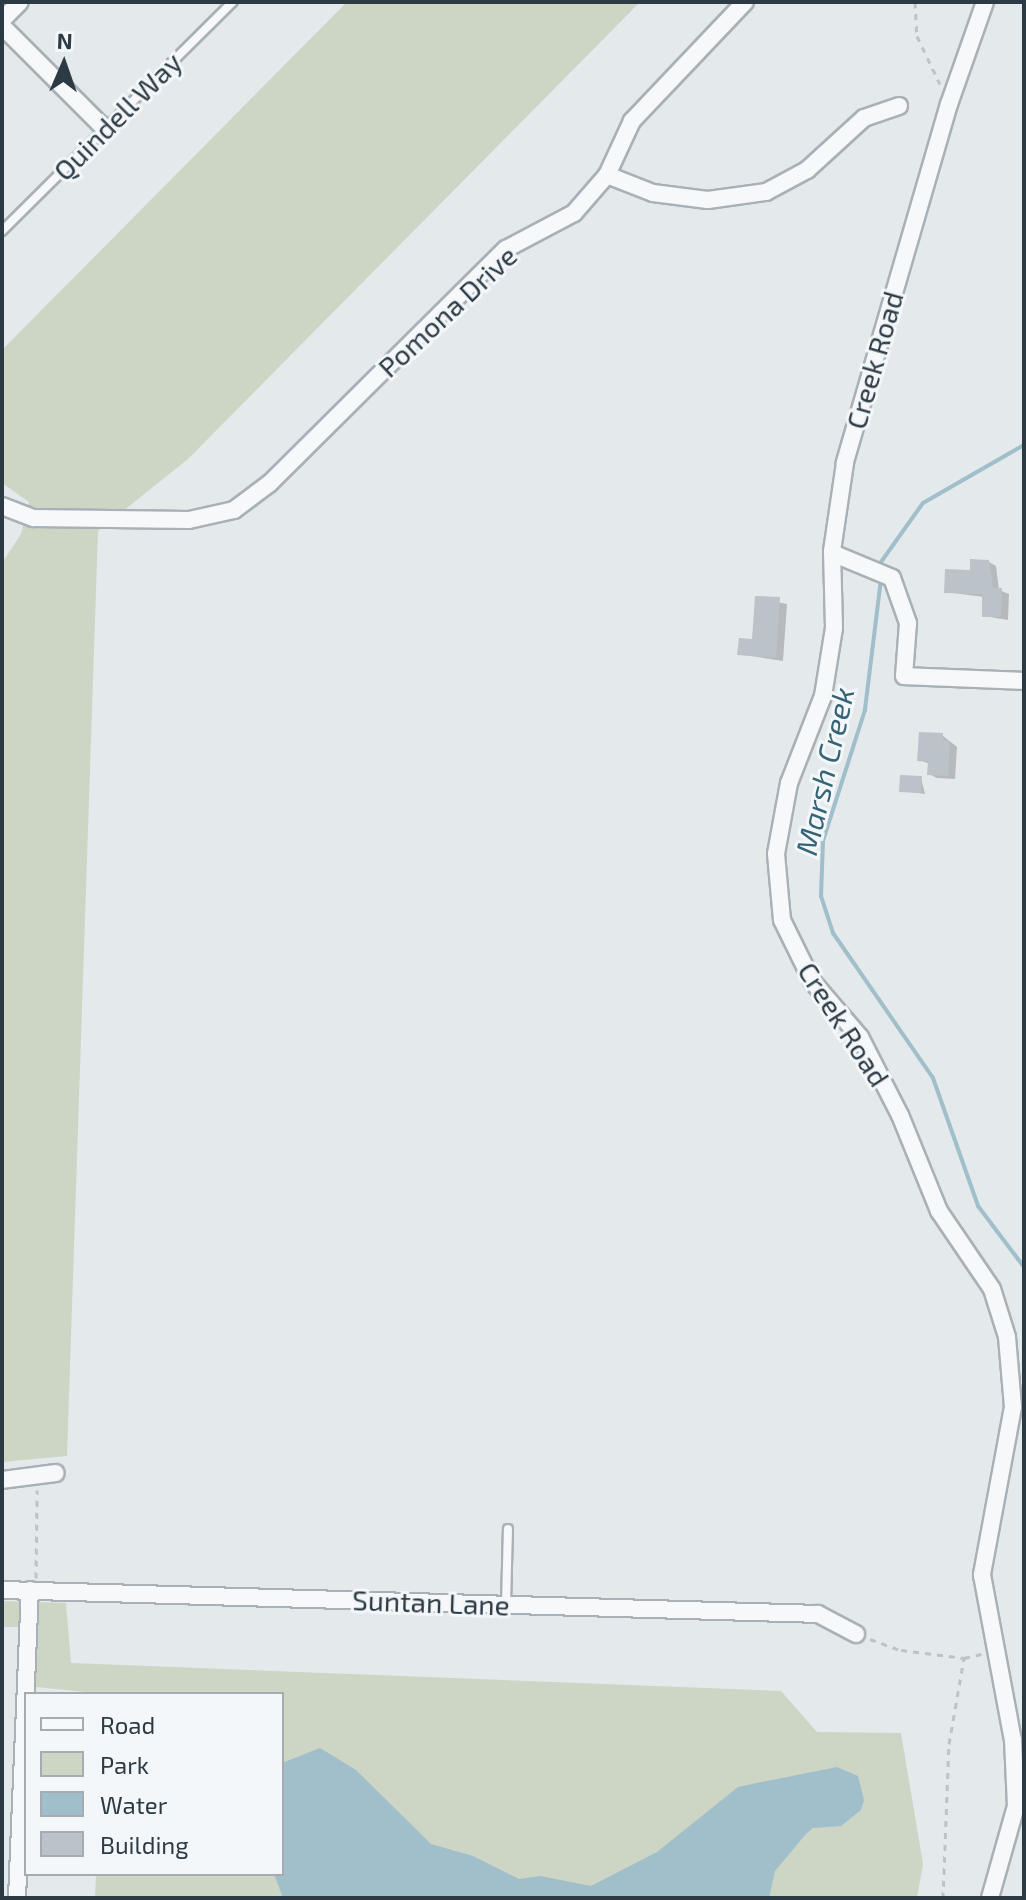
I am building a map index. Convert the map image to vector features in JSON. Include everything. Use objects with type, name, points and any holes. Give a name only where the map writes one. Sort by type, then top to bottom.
[{"type":"street","points":[[2,20],[20,2]]},
{"type":"street","name":"Pomona Drive","points":[[2,506],[34,518],[189,520],[234,510],[270,483],[506,249],[574,213],[607,175],[632,121],[745,2]]},
{"type":"street","name":"Creek Road","points":[[985,2],[949,104],[845,463],[832,553],[834,628],[823,696],[789,783],[776,854],[782,920],[812,981],[860,1037],[900,1115],[939,1211],[992,1289],[1007,1337],[1013,1407],[982,1575],[1013,1740],[1016,1806],[990,1898]]},
{"type":"street","points":[[2,26],[104,128]]},
{"type":"street","points":[[607,175],[653,193],[708,200],[766,192],[807,170],[864,118],[899,106]]},
{"type":"street","points":[[832,553],[892,578],[908,623],[904,676],[1024,681]]},
{"type":"street","points":[[2,1480],[56,1473]]},
{"type":"street","name":"Suntan Lane","points":[[2,1590],[818,1614],[856,1634]]},
{"type":"street","points":[[28,1692],[33,1590]]},
{"type":"street","points":[[17,1898],[24,1763]]},
{"type":"lane","name":"Quindell Way","points":[[2,231],[233,2]]},
{"type":"lane","points":[[506,1604],[508,1529]]},
{"type":"path","points":[[915,2],[917,36],[949,104]]},
{"type":"path","points":[[33,1590],[40,1541],[36,1476]]},
{"type":"path","points":[[856,1634],[901,1650],[964,1658],[994,1651]]},
{"type":"path","points":[[943,1898],[949,1744],[964,1658]]},
{"type":"green space","points":[[347,2],[640,2],[188,459],[98,531],[67,1456],[2,1462],[2,563],[21,534],[29,502],[2,483],[2,350]]},
{"type":"green space","points":[[2,1601],[66,1603],[71,1663],[781,1691],[817,1732],[901,1733],[923,1864],[917,1898],[95,1898],[96,1876],[284,1876],[284,1692],[86,1692],[36,1687],[36,1627],[2,1627]]},
{"type":"water","points":[[320,1748],[356,1770],[431,1844],[473,1856],[519,1879],[540,1876],[591,1886],[657,1852],[738,1787],[837,1767],[858,1776],[864,1800],[861,1810],[841,1826],[813,1828],[806,1834],[775,1871],[769,1898],[283,1898],[275,1876],[284,1876],[284,1762]]},
{"type":"building","points":[[970,559],[989,560],[993,588],[1002,588],[1001,617],[982,617],[982,594],[944,593],[945,569],[970,570]]},
{"type":"building","points":[[755,596],[780,597],[776,658],[737,655],[739,638],[752,639]]},
{"type":"building","points":[[919,732],[943,733],[943,740],[950,741],[948,776],[927,775],[928,762],[917,761]]},
{"type":"building","points":[[900,775],[922,776],[921,793],[899,792]]},
{"type":"waterway","name":"Marsh Creek","points":[[881,570],[881,562],[923,503],[1024,445]]},
{"type":"waterway","name":"Marsh Creek","points":[[881,579],[865,710],[823,841],[821,896],[833,933],[933,1078],[978,1206],[1024,1267]]}]
